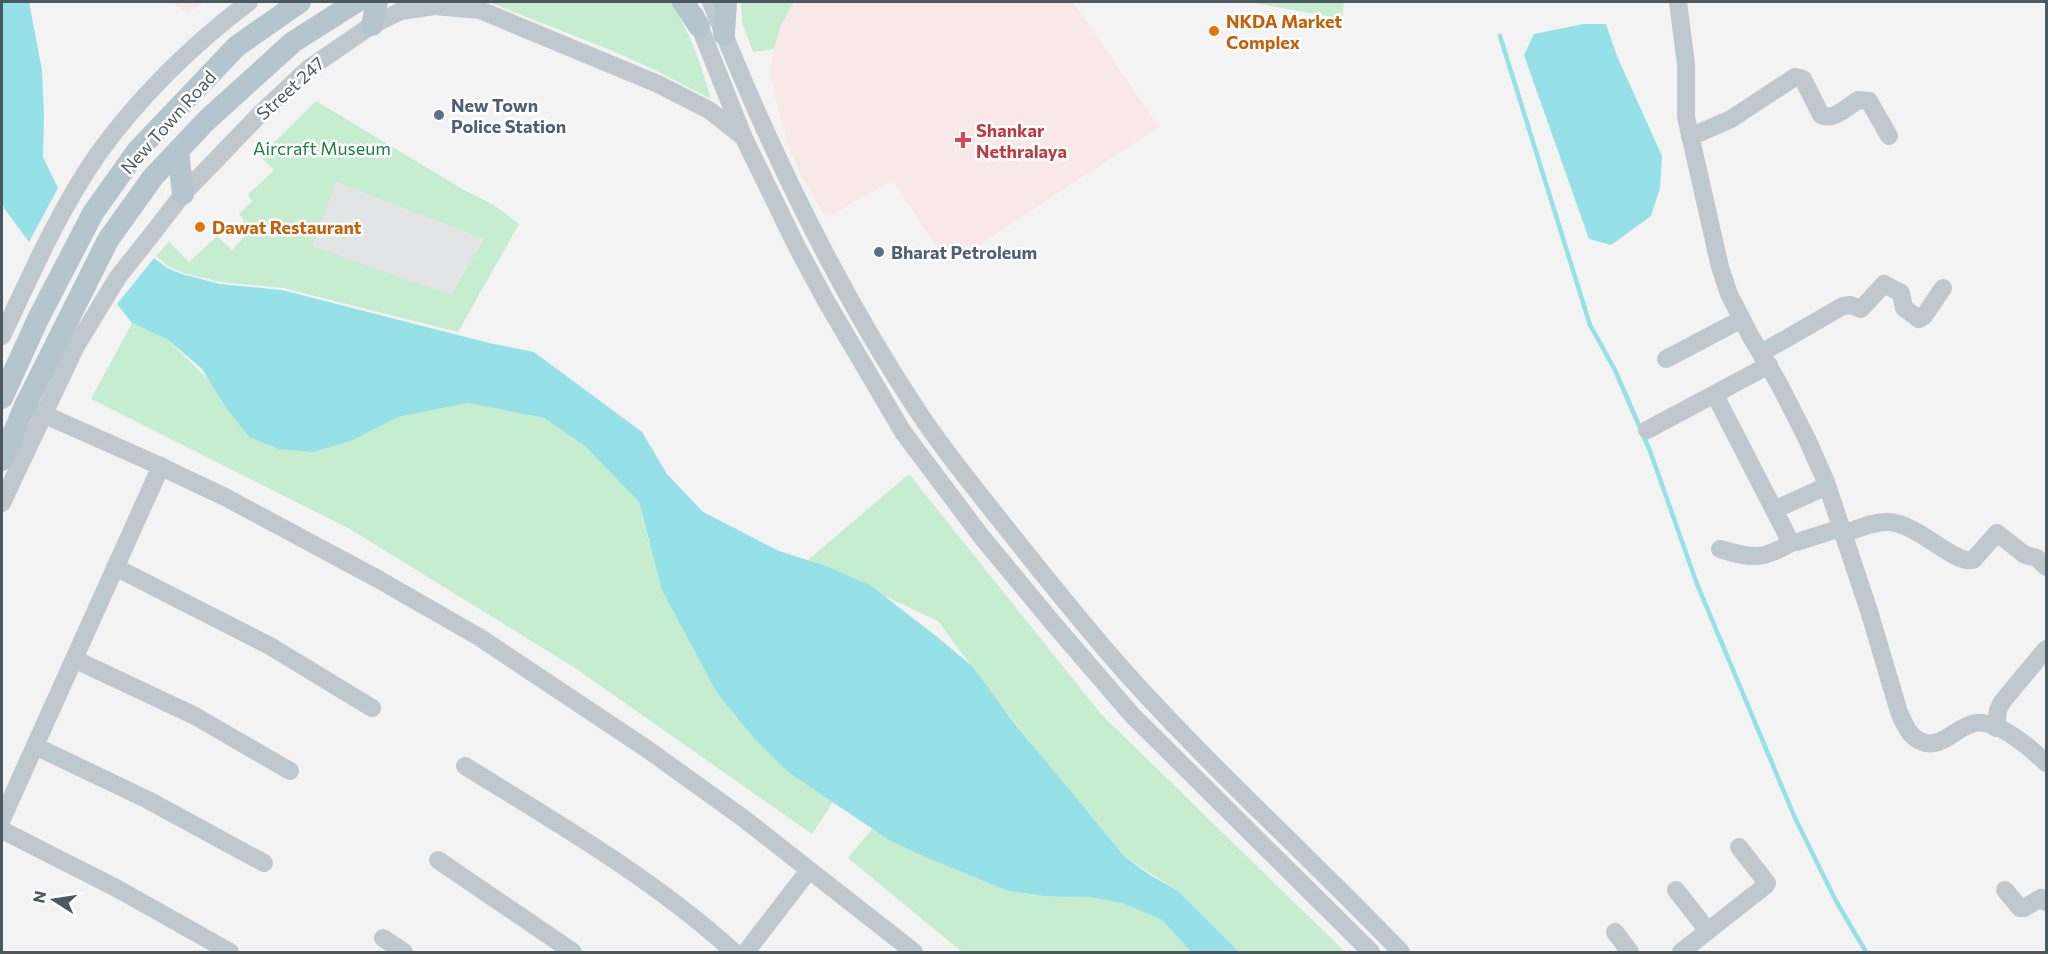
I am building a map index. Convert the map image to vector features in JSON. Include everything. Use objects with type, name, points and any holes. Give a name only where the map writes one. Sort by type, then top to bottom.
[{"type":"main road","name":"New Town Road","points":[[2,398],[38,319],[93,213],[137,151],[237,46],[300,2]]},
{"type":"main road","points":[[2,460],[35,410],[108,240],[153,177],[207,120],[293,42],[356,2]]},
{"type":"main road","points":[[372,25],[377,2]]},
{"type":"main road","points":[[683,2],[699,26]]},
{"type":"main road","points":[[724,34],[726,2]]},
{"type":"main road","points":[[178,151],[183,194]]},
{"type":"street","points":[[2,336],[69,203],[98,155],[125,119],[160,82],[196,47],[249,2]]},
{"type":"street","points":[[690,2],[744,138],[826,301],[903,432],[981,536],[1133,716],[1371,952]]},
{"type":"street","points":[[711,2],[767,137],[819,241],[873,341],[923,419],[1051,585],[1126,673],[1225,777],[1401,952]]},
{"type":"street","points":[[1678,2],[1686,64],[1686,117],[1720,267],[1729,294],[1807,439],[1827,486],[1869,611],[1899,712],[1906,727],[1913,737],[1928,744],[1936,744],[1975,723],[1986,724],[2018,738],[2046,762]]},
{"type":"street","name":"Street 247","points":[[2,503],[35,410],[118,277],[183,194],[261,113],[308,69],[372,25],[401,11],[434,6],[480,10],[658,84],[709,110],[744,138]]},
{"type":"street","points":[[1690,137],[1731,118],[1795,78],[1803,79],[1821,116],[1826,118],[1858,100],[1869,101],[1889,136]]},
{"type":"street","points":[[1647,430],[1715,395],[1844,306],[1850,305],[1861,309],[1884,284],[1901,293],[1904,308],[1919,319],[1924,316],[1943,288]]},
{"type":"street","points":[[1666,359],[1742,319]]},
{"type":"street","points":[[1715,395],[1789,540],[1793,542]]},
{"type":"street","points":[[35,410],[225,497],[479,637],[647,749],[743,818],[914,952]]},
{"type":"street","points":[[903,432],[923,419]]},
{"type":"street","points":[[2,819],[161,466]]},
{"type":"street","points":[[1774,510],[1827,486]]},
{"type":"street","points":[[1720,549],[1747,558],[1770,555],[1793,542],[1877,522],[1898,523],[1922,533],[1959,559],[1969,561],[1973,560],[1997,533],[2022,553],[2037,558],[2046,567]]},
{"type":"street","points":[[115,567],[270,646],[372,708]]},
{"type":"street","points":[[1996,728],[1998,710],[2002,702],[2046,649]]},
{"type":"street","points":[[74,659],[195,716],[290,771]]},
{"type":"street","points":[[35,746],[148,800],[264,863]]},
{"type":"street","points":[[465,766],[588,843],[665,897],[734,952]]},
{"type":"street","points":[[2,830],[118,889],[230,952]]},
{"type":"street","points":[[1681,952],[1767,883],[1738,847]]},
{"type":"street","points":[[438,860],[573,952]]},
{"type":"street","points":[[746,952],[809,870]]},
{"type":"street","points":[[1676,890],[1708,931]]},
{"type":"street","points":[[2005,890],[2022,909],[2041,898],[2046,902]]},
{"type":"street","points":[[1615,932],[1630,952]]},
{"type":"street","points":[[383,938],[404,952]]},
{"type":"shaded area","points":[[170,2],[205,2],[187,13]]},
{"type":"shaded area","name":"Shankar Nethralaya","points":[[794,2],[1073,2],[1159,127],[948,265],[893,180],[826,218],[800,173],[789,147],[771,73],[774,49],[781,25]]},
{"type":"shaded area","points":[[336,182],[484,239],[451,295],[311,246]]},
{"type":"green space","points":[[488,2],[671,2],[694,49],[711,99],[613,51]]},
{"type":"green space","points":[[741,2],[794,2],[781,25],[774,49],[753,52],[742,23]]},
{"type":"green space","points":[[1249,2],[1344,2],[1342,19]]},
{"type":"green space","name":"Aircraft Museum","points":[[316,101],[464,190],[494,205],[519,224],[458,332],[283,288],[221,282],[183,273],[168,266],[156,256],[169,242],[189,262],[217,236],[232,250],[248,233],[240,225],[244,220],[239,214],[252,201],[248,195],[274,170],[260,156]],"holes":[[[336,182],[484,239],[451,295],[312,246]]]},
{"type":"green space","points":[[132,323],[167,339],[210,381],[225,406],[351,441],[398,417],[468,403],[544,418],[585,446],[639,502],[648,539],[717,693],[833,802],[812,834],[575,668],[350,529],[91,399]]},
{"type":"green space","points":[[909,474],[1101,714],[1345,952],[1235,952],[1178,891],[1125,857],[1057,776],[938,621],[808,560]]},
{"type":"green space","points":[[872,829],[930,859],[1008,891],[1044,896],[1091,896],[1122,903],[1162,920],[1191,952],[962,952],[848,858]]},
{"type":"water","points":[[2,2],[29,2],[42,70],[43,157],[58,188],[29,242],[4,208],[2,201]]},
{"type":"water","points":[[1583,24],[1606,24],[1617,56],[1662,156],[1660,188],[1651,216],[1611,245],[1589,239],[1524,55],[1534,34]]},
{"type":"water","points":[[154,258],[167,268],[182,274],[220,284],[282,290],[489,343],[534,352],[642,432],[667,474],[703,512],[779,551],[826,566],[870,585],[972,666],[1015,724],[1125,857],[1178,891],[1239,952],[1191,952],[1162,920],[1122,903],[1091,897],[1044,896],[1008,891],[889,840],[788,772],[753,737],[717,693],[662,590],[639,502],[585,446],[544,418],[468,403],[398,417],[351,441],[313,452],[279,449],[249,437],[225,406],[202,369],[167,339],[132,323],[117,304]]},
{"type":"waterway","points":[[1500,36],[1590,325],[1615,370],[1650,451],[1697,584],[1795,818],[1836,901],[1866,952]]},
{"type":"place","name":"NKDA Market Complex","points":[[1214,31]]},
{"type":"place","name":"New Town Police Station","points":[[439,115]]},
{"type":"place","name":"Shankar Nethralaya","points":[[963,140]]},
{"type":"place","name":"Dawat Restaurant","points":[[200,227]]},
{"type":"place","name":"Bharat Petroleum","points":[[879,252]]}]
